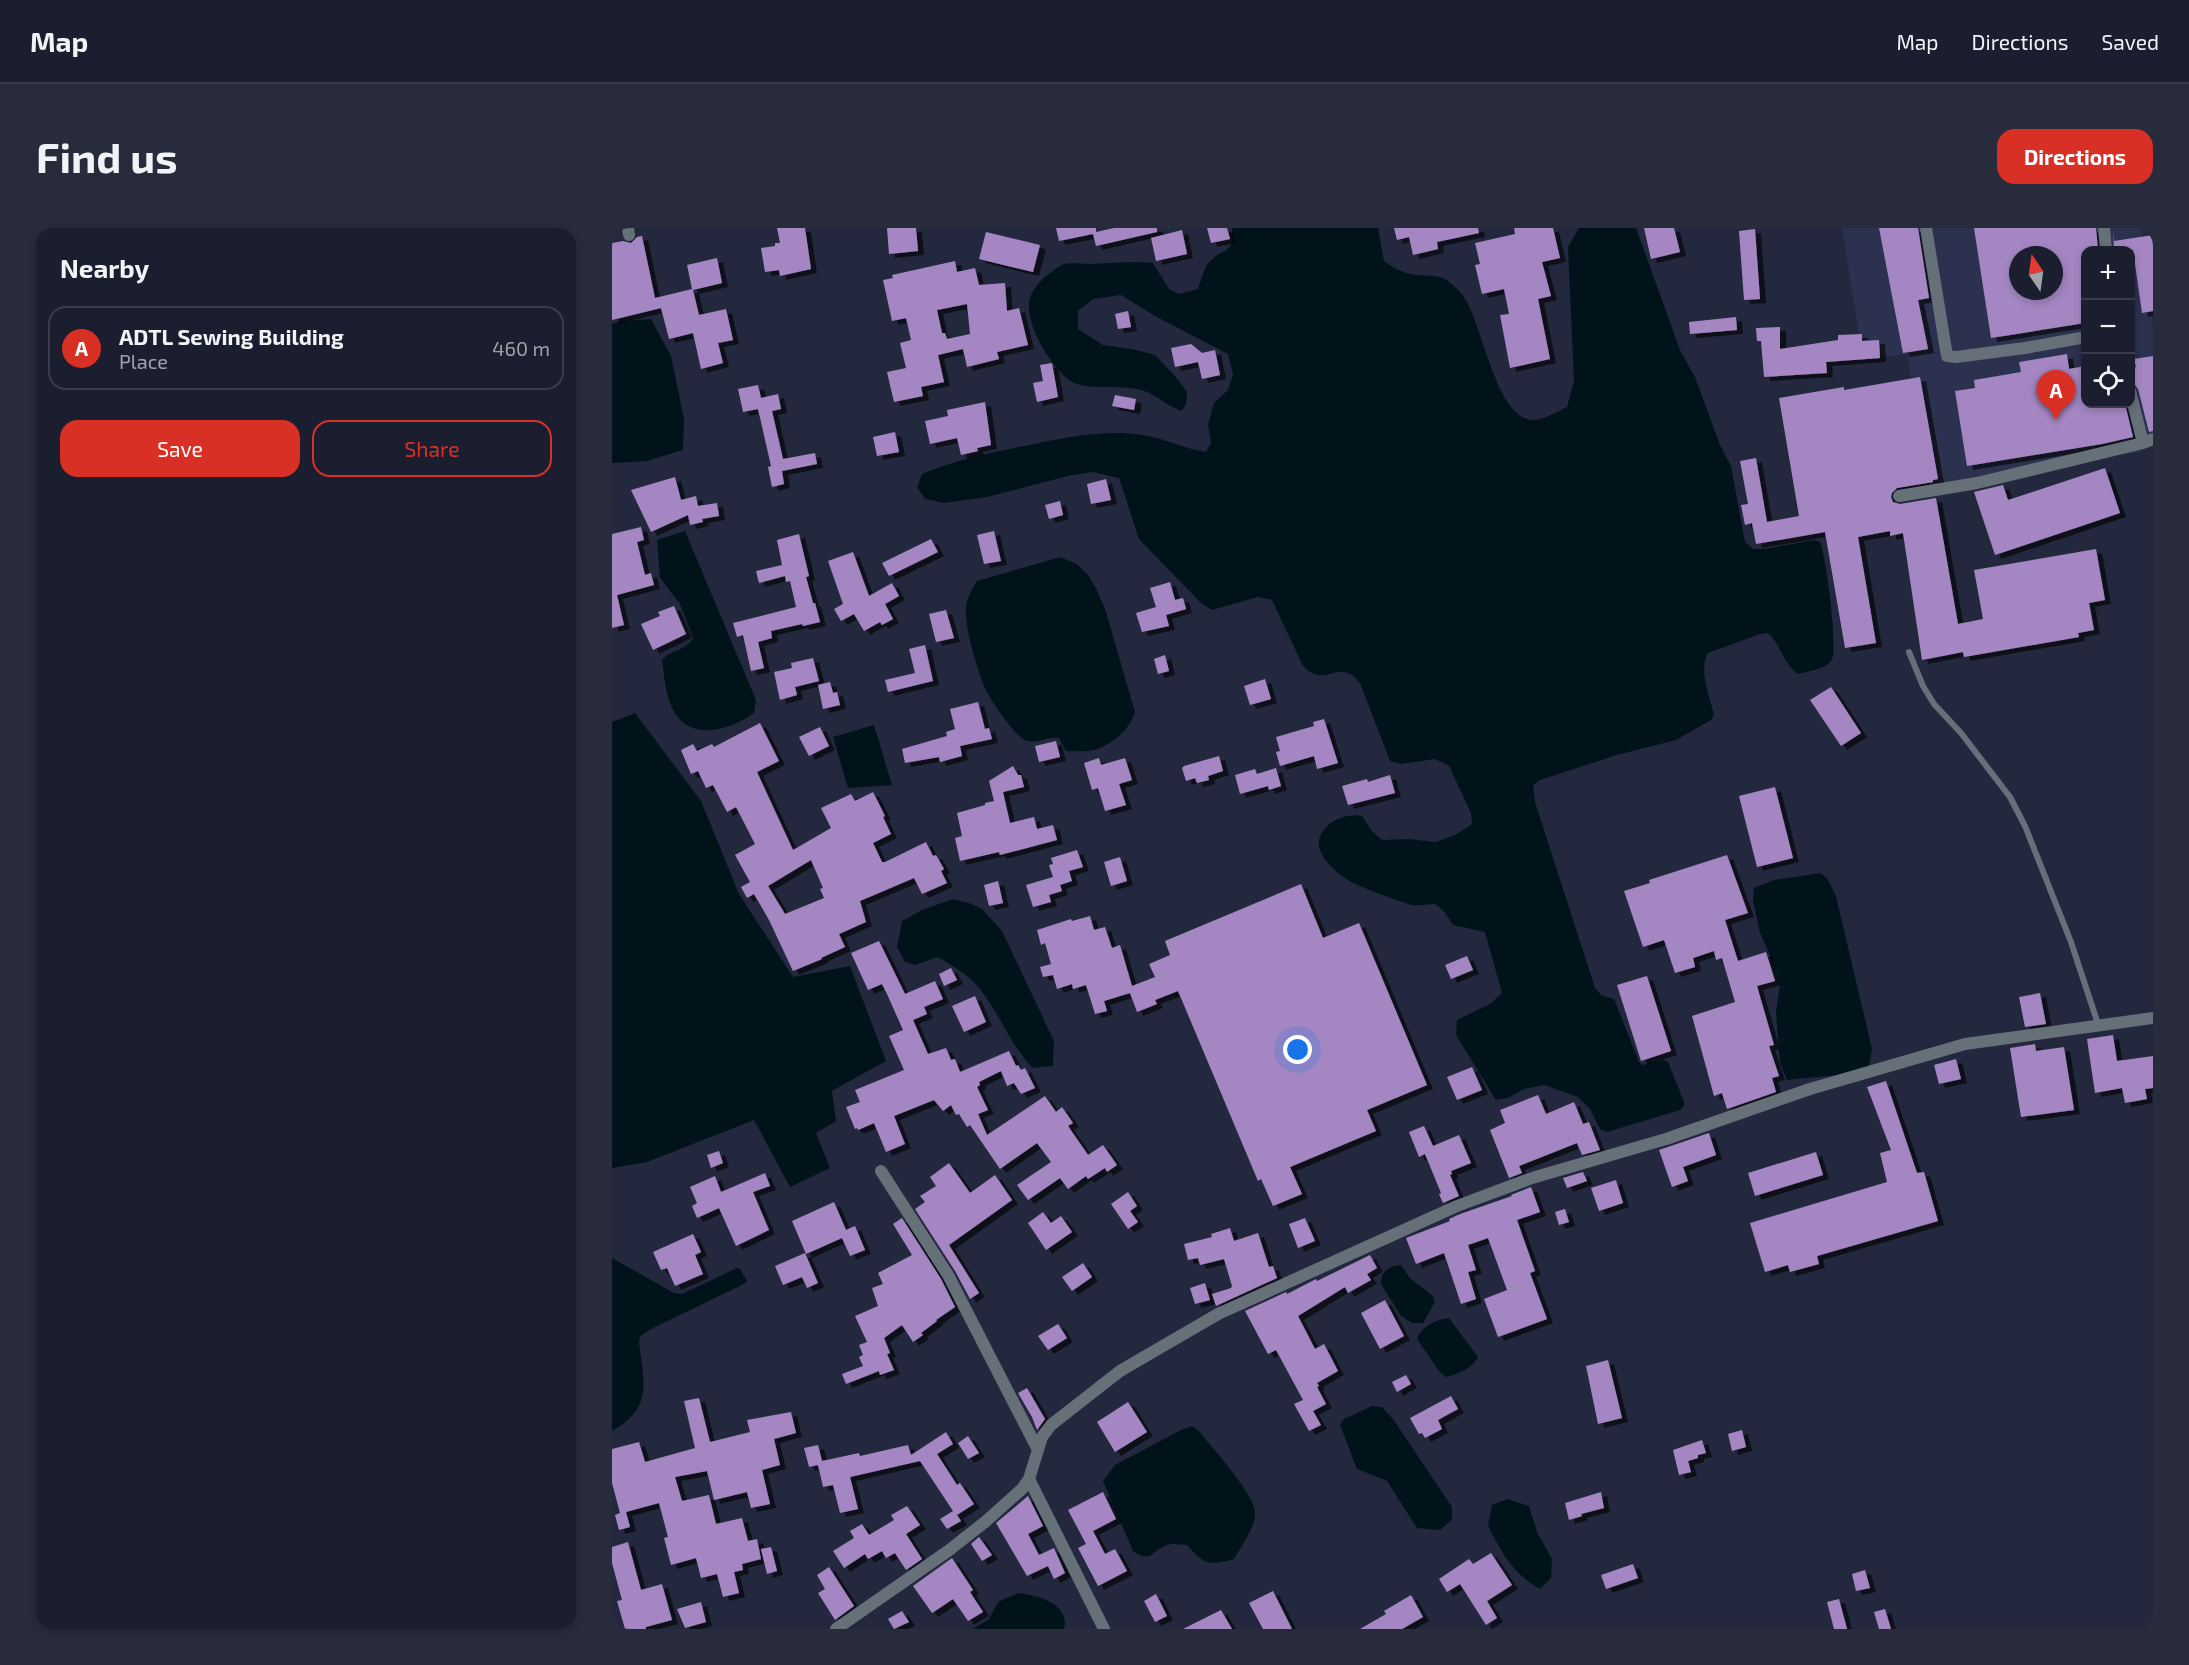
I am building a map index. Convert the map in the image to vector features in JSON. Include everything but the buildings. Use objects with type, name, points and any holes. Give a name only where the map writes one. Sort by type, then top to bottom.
[{"type":"street","points":[[1926,228],[1947,356],[1956,357],[2025,348],[2081,338]]},
{"type":"street","points":[[2104,228],[2106,246]]},
{"type":"street","points":[[1899,496],[1977,483],[2148,441],[2135,405]]},
{"type":"street","points":[[836,1629],[948,1551],[1022,1489],[1029,1479],[1041,1437],[1051,1425],[1129,1365],[1218,1314],[1457,1206],[1532,1178],[1666,1139],[1810,1089],[1965,1044],[2153,1018]]},
{"type":"street","points":[[881,1171],[948,1275],[1038,1450]]},
{"type":"street","points":[[1029,1479],[1104,1629]]},
{"type":"lane","points":[[1909,652],[1923,686],[1934,704],[2010,797],[2025,826],[2071,942],[2099,1027]]},
{"type":"shaded area","points":[[1232,228],[1378,228],[1384,261],[1408,273],[1442,278],[1459,291],[1475,320],[1490,363],[1507,401],[1518,414],[1536,420],[1567,407],[1574,381],[1568,247],[1579,228],[1636,228],[1680,350],[1695,377],[1720,445],[1731,466],[1745,542],[1753,549],[1765,549],[1814,540],[1820,542],[1834,638],[1832,659],[1826,666],[1798,674],[1789,665],[1768,633],[1708,653],[1704,675],[1714,715],[1711,720],[1676,740],[1617,755],[1540,780],[1533,785],[1535,802],[1595,988],[1601,995],[1614,999],[1639,1062],[1642,1065],[1664,1060],[1668,1062],[1684,1102],[1680,1110],[1607,1132],[1600,1129],[1590,1109],[1578,1097],[1544,1085],[1524,1089],[1508,1098],[1496,1100],[1456,1035],[1457,1020],[1490,1004],[1502,993],[1485,932],[1453,925],[1443,910],[1435,904],[1412,905],[1353,883],[1342,876],[1324,858],[1319,840],[1322,832],[1335,820],[1353,815],[1362,816],[1372,831],[1382,840],[1408,839],[1436,842],[1455,835],[1472,824],[1471,813],[1449,766],[1435,759],[1401,764],[1390,761],[1360,683],[1352,675],[1344,672],[1319,675],[1303,666],[1272,600],[1258,597],[1212,610],[1200,602],[1139,539],[1119,478],[1093,472],[1072,475],[987,497],[944,503],[925,499],[917,487],[922,474],[972,457],[1084,435],[1128,433],[1143,435],[1206,452],[1211,443],[1208,425],[1214,403],[1228,390],[1233,374],[1228,354],[1155,316],[1121,295],[1093,299],[1078,311],[1078,329],[1103,345],[1155,355],[1187,392],[1186,405],[1181,411],[1141,390],[1084,386],[1069,380],[1053,364],[1039,340],[1033,327],[1029,303],[1032,293],[1042,279],[1065,264],[1153,263],[1169,289],[1179,294],[1198,289],[1204,270],[1210,261],[1230,246]]},
{"type":"shaded area","points":[[1842,228],[2142,228],[2153,326],[2153,442],[2141,452],[2013,469],[1930,487],[1907,354],[1863,359]]},
{"type":"shaded area","points":[[651,319],[671,356],[684,419],[683,450],[647,461],[612,463],[612,324]]},
{"type":"shaded area","points":[[685,531],[756,700],[754,713],[719,729],[696,729],[685,724],[677,716],[670,703],[666,687],[662,660],[686,646],[693,638],[680,604],[660,578],[657,540]]},
{"type":"shaded area","points":[[1060,557],[1077,564],[1096,588],[1105,609],[1135,712],[1129,725],[1120,736],[1092,751],[1066,751],[1059,738],[1032,742],[1019,736],[985,688],[967,625],[967,604],[977,581]]},
{"type":"shaded area","points":[[635,713],[701,801],[739,894],[793,977],[850,966],[886,1061],[832,1091],[836,1121],[816,1133],[830,1168],[790,1187],[754,1120],[647,1162],[612,1168],[612,722]]},
{"type":"shaded area","points":[[874,725],[892,785],[848,788],[833,737]]},
{"type":"shaded area","points":[[1820,873],[1827,878],[1836,896],[1872,1049],[1869,1066],[1848,1074],[1787,1080],[1780,1063],[1776,1011],[1780,985],[1778,974],[1760,933],[1753,900],[1754,888],[1774,880]]},
{"type":"shaded area","points":[[953,899],[982,909],[1002,931],[1054,1041],[1053,1066],[1033,1068],[1018,1049],[980,989],[961,972],[938,957],[915,965],[905,962],[897,947],[902,921],[922,910]]},
{"type":"shaded area","points":[[612,1258],[674,1293],[682,1294],[737,1268],[747,1281],[640,1336],[643,1393],[640,1404],[625,1422],[612,1431]]},
{"type":"shaded area","points":[[1401,1265],[1410,1278],[1433,1296],[1435,1302],[1423,1323],[1412,1323],[1401,1316],[1381,1284],[1386,1270]]},
{"type":"shaded area","points":[[1449,1318],[1478,1357],[1469,1367],[1446,1377],[1439,1371],[1417,1339],[1430,1324]]},
{"type":"shaded area","points":[[1372,1406],[1382,1407],[1393,1419],[1452,1507],[1452,1520],[1440,1530],[1417,1528],[1387,1481],[1357,1469],[1340,1425],[1344,1419]]},
{"type":"shaded area","points":[[1192,1426],[1199,1431],[1231,1471],[1253,1504],[1255,1518],[1253,1524],[1234,1559],[1218,1563],[1208,1562],[1198,1557],[1187,1545],[1174,1544],[1169,1544],[1148,1556],[1139,1555],[1133,1551],[1103,1481],[1115,1465]]},
{"type":"shaded area","points":[[1507,1499],[1529,1506],[1537,1532],[1552,1559],[1551,1578],[1540,1589],[1515,1569],[1503,1554],[1488,1526],[1492,1505]]},
{"type":"shaded area","points":[[1018,1593],[1043,1599],[1058,1607],[1065,1620],[1064,1629],[973,1629],[989,1619],[998,1602]]},
{"type":"place","name":"ADTL Sewing Building","points":[[2056,420]]}]
